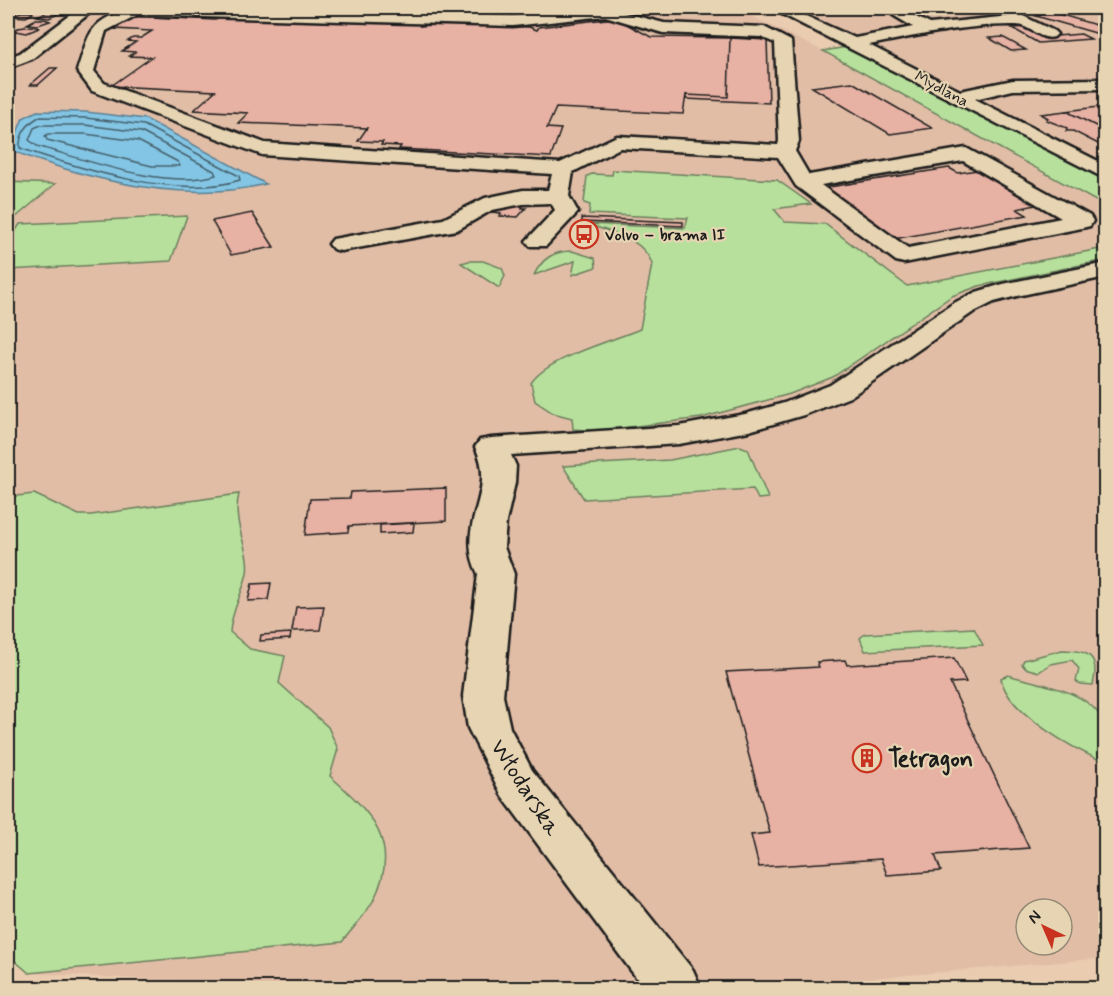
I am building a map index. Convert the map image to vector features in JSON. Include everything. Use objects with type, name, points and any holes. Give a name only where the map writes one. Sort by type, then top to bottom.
[{"type":"street","points":[[8,63],[26,56],[89,8]]},
{"type":"street","points":[[411,8],[562,8]]},
{"type":"street","points":[[782,10],[817,8]]},
{"type":"street","points":[[916,8],[904,11],[900,15],[927,37]]},
{"type":"street","points":[[927,37],[966,17],[1011,8]]},
{"type":"street","points":[[141,9],[359,11],[513,21],[605,12],[663,28],[764,32],[783,41],[789,141],[785,151],[617,142],[562,169],[262,149],[98,87],[88,76],[86,65],[99,29],[123,15],[141,9]]},
{"type":"street","name":"Mydlana","points":[[782,10],[853,43],[958,83],[1106,173]]},
{"type":"street","points":[[853,43],[927,37],[969,26],[1021,20],[1049,34]]},
{"type":"street","points":[[958,83],[1054,70],[1106,67]]},
{"type":"street","points":[[1054,70],[1074,90]]},
{"type":"street","points":[[958,83],[1074,90],[1106,84]]},
{"type":"street","points":[[785,151],[803,182],[904,256],[1082,221],[966,154],[803,182]]},
{"type":"street","points":[[538,241],[553,223],[543,212],[559,199],[562,169]]},
{"type":"street","points":[[342,244],[448,225],[485,205],[523,197],[559,199]]},
{"type":"street","name":"Włodarska","points":[[675,988],[517,783],[489,728],[483,696],[496,574],[488,562],[485,543],[500,468],[492,447],[678,435],[760,419],[819,401],[840,391],[963,308],[985,297],[1106,270]]},
{"type":"shaded area","points":[[8,8],[735,8],[831,55],[1105,206],[1105,958],[756,988],[296,988],[29,973],[8,955]]},
{"type":"shaded area","points":[[797,8],[1105,8],[1105,163],[881,48]]},
{"type":"green space","points":[[847,47],[863,52],[1105,180],[1105,206],[823,51]]},
{"type":"green space","points":[[613,170],[777,180],[811,204],[774,209],[785,222],[825,224],[907,286],[1105,248],[1105,260],[979,286],[952,296],[833,377],[790,394],[701,418],[597,431],[573,429],[572,418],[553,413],[535,401],[531,383],[539,374],[565,358],[640,329],[652,264],[648,255],[634,242],[616,233],[587,224],[685,228],[688,218],[589,214],[590,205],[584,203],[587,176],[612,175]]},
{"type":"green space","points":[[8,182],[55,184],[8,224]]},
{"type":"green space","points":[[187,216],[171,261],[8,270],[8,243],[20,224]]},
{"type":"green space","points":[[572,251],[595,258],[596,267],[572,275],[575,261],[534,275],[549,257],[559,252]]},
{"type":"green space","points":[[483,261],[502,268],[505,276],[499,288],[461,263]]},
{"type":"green space","points":[[740,446],[748,449],[768,498],[758,499],[753,489],[584,499],[563,466],[670,460]]},
{"type":"green space","points":[[34,494],[79,515],[91,515],[239,494],[237,516],[246,555],[247,573],[230,632],[250,649],[285,656],[279,683],[328,727],[338,749],[330,776],[370,816],[383,846],[385,862],[373,901],[342,942],[29,973],[8,955],[8,497]]},
{"type":"green space","points":[[974,628],[983,645],[865,651],[860,638],[865,634]]},
{"type":"green space","points":[[1062,650],[1079,651],[1090,657],[1095,667],[1093,685],[1080,684],[1076,681],[1079,669],[1072,660],[1051,664],[1039,672],[1025,668],[1022,664],[1024,660]]},
{"type":"green space","points":[[1008,675],[1065,691],[1091,706],[1100,716],[1106,729],[1105,762],[1060,739],[1029,717],[1006,691],[1001,678]]},
{"type":"water","points":[[37,111],[86,112],[146,119],[266,184],[235,190],[202,191],[136,186],[71,171],[10,150],[23,118]]},
{"type":"building","points":[[21,12],[33,13],[26,17],[11,16]]},
{"type":"building","points":[[47,12],[60,13],[49,18],[37,16]]},
{"type":"building","points":[[1052,12],[1106,28],[1106,36],[1036,16]]},
{"type":"building","points":[[233,15],[423,22],[420,26],[434,23],[529,27],[537,30],[539,27],[615,18],[651,37],[730,38],[728,97],[686,95],[683,114],[556,108],[547,128],[561,129],[551,157],[399,149],[401,146],[381,145],[383,142],[358,141],[367,128],[238,123],[248,113],[194,110],[215,91],[111,86],[152,57],[129,56],[135,52],[122,51],[136,42],[128,41],[141,38],[152,31],[115,29],[132,16],[215,20]]},
{"type":"building","points":[[36,19],[50,21],[38,25],[27,24]]},
{"type":"building","points":[[33,26],[39,28],[27,33],[15,31],[18,28]]},
{"type":"building","points":[[1027,27],[1044,37],[1081,34],[1091,39],[1038,43],[1012,28]]},
{"type":"building","points":[[1003,37],[1026,50],[1011,51],[989,38]]},
{"type":"building","points":[[730,38],[767,40],[769,103],[686,99],[686,95],[728,97]]},
{"type":"building","points":[[50,68],[57,68],[38,85],[30,85]]},
{"type":"building","points":[[852,82],[932,128],[890,134],[812,87]]},
{"type":"building","points":[[1106,106],[1106,131],[1066,111]]},
{"type":"building","points":[[1066,111],[1106,131],[1106,148],[1073,131],[1066,131],[1067,128],[1046,120],[1048,118],[1041,114]]},
{"type":"building","points":[[949,168],[958,173],[977,170],[1036,205],[1017,209],[1027,215],[894,239],[823,188]]},
{"type":"building","points":[[523,205],[522,208],[526,208],[518,217],[500,216],[501,213],[492,212],[494,206]]},
{"type":"building","points":[[252,213],[274,247],[231,255],[212,221]]},
{"type":"building","points":[[582,218],[683,222],[683,226],[582,222]]},
{"type":"building","points":[[446,488],[446,521],[349,526],[348,532],[305,535],[310,499],[350,498],[351,492]]},
{"type":"building","points":[[414,523],[413,532],[380,534],[380,525]]},
{"type":"building","points":[[271,583],[268,600],[248,601],[252,584]]},
{"type":"building","points":[[324,606],[320,630],[292,631],[296,607]]},
{"type":"building","points":[[291,633],[290,639],[260,641],[261,635]]},
{"type":"building","name":"Tetragon","points":[[954,658],[966,682],[950,683],[1029,848],[935,855],[941,871],[887,875],[881,859],[759,867],[751,835],[770,833],[726,672],[819,667],[817,662],[845,660],[847,665]]},
{"type":"place","name":"Volvo – brama II","points":[[584,234]]},
{"type":"place","name":"Tetragon","points":[[867,758]]}]
